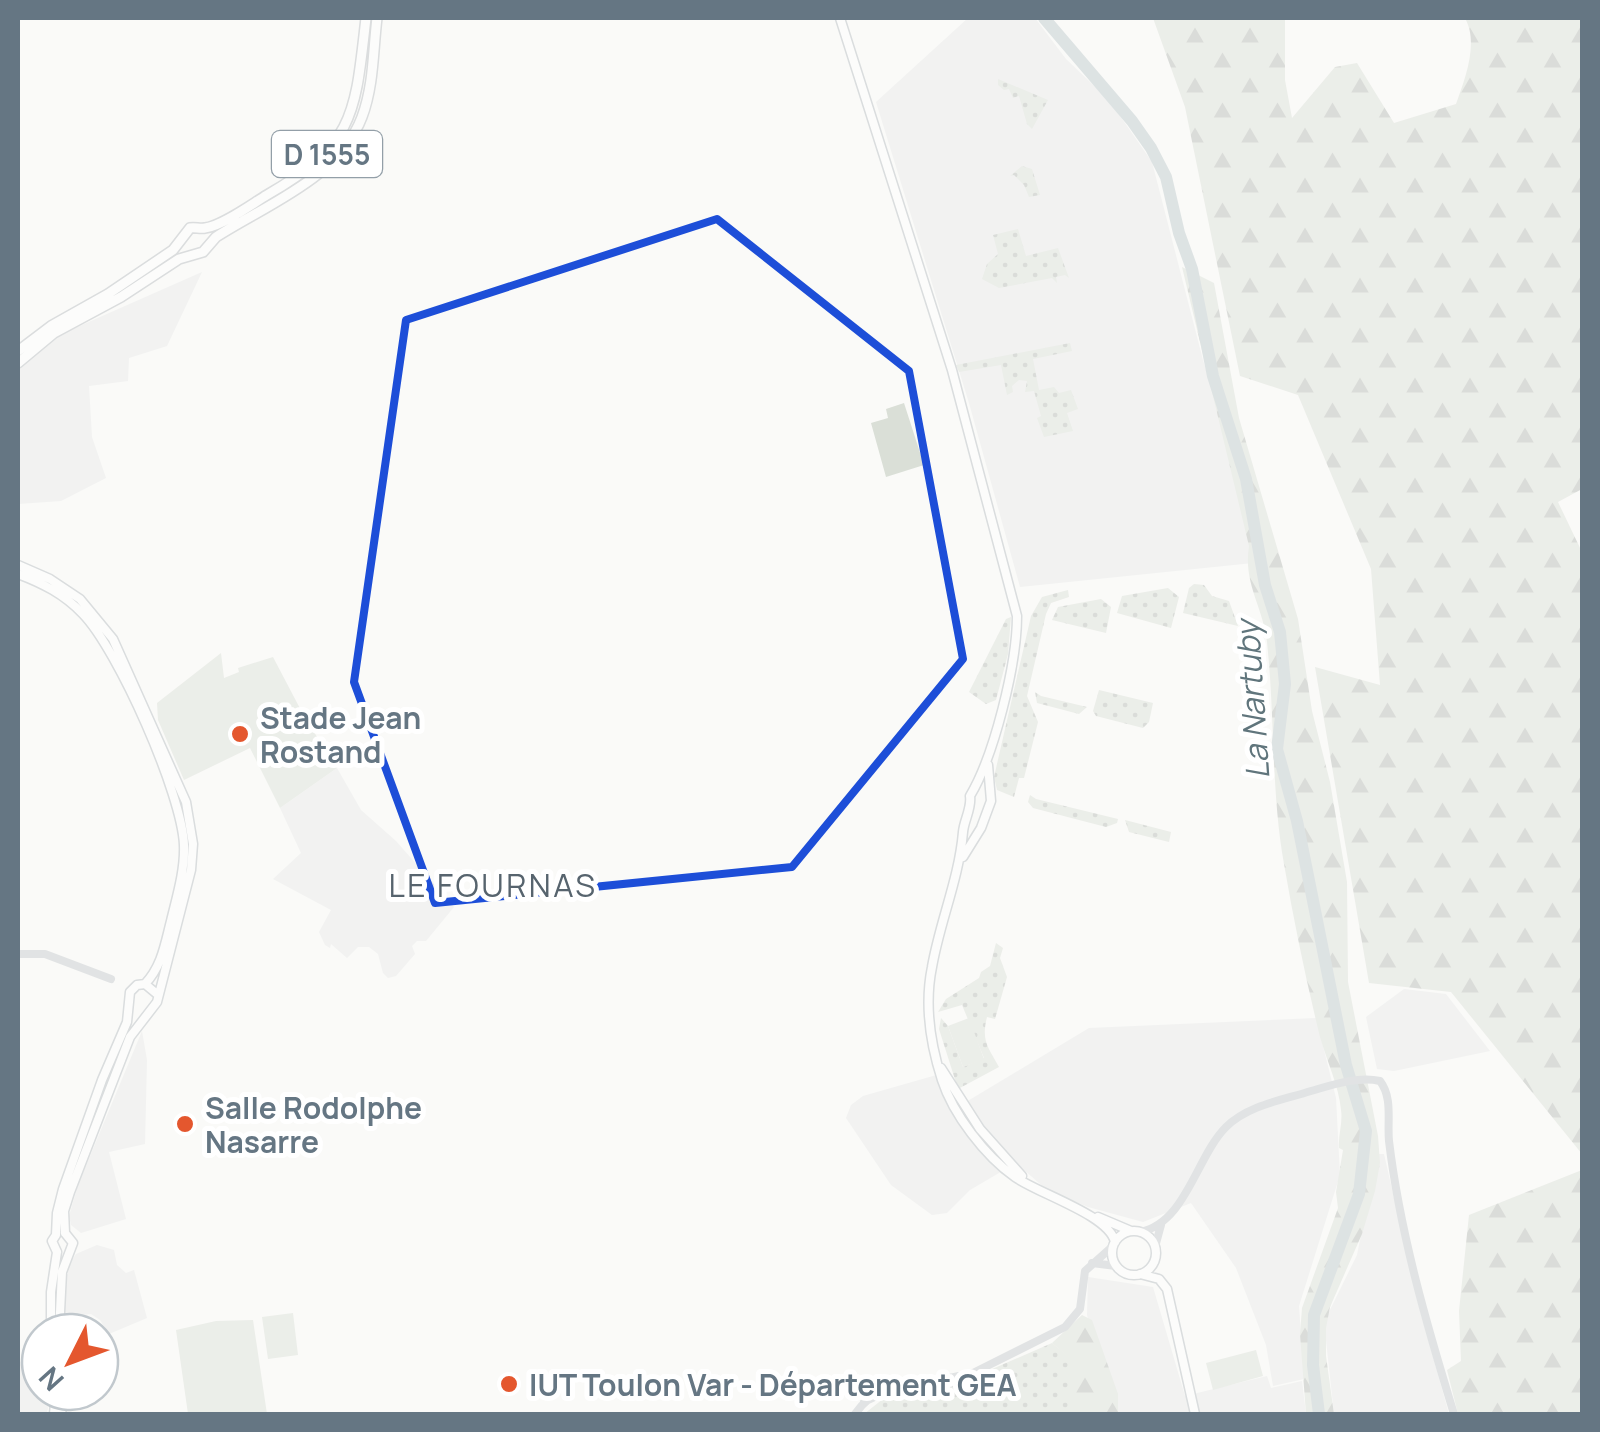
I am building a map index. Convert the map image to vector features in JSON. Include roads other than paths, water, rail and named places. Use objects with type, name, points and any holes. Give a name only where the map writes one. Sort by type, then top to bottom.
[{"type":"main road","name":"D 1555","points":[[204,229],[291,181],[320,160],[338,140],[357,95],[366,18]]},
{"type":"main road","name":"D 1555","points":[[209,244],[320,173],[346,145],[362,116],[370,87],[377,18]]},
{"type":"main road","points":[[840,18],[949,360],[1017,616],[1015,649],[983,788]]},
{"type":"main road","points":[[18,351],[173,250],[190,228],[204,229],[209,244],[200,253],[191,253],[121,297],[54,332],[18,363]]},
{"type":"main road","points":[[183,239],[191,253]]},
{"type":"main road","points":[[18,565],[50,578],[80,598],[114,639],[150,716],[189,817],[193,844],[191,870],[156,1005],[130,1037],[81,1161],[64,1211],[61,1234],[52,1244],[62,1252]]},
{"type":"main road","points":[[18,574],[70,601],[106,644],[180,812],[182,871],[162,958],[145,984]]},
{"type":"main road","points":[[983,788],[971,792],[957,871],[931,968],[930,1042],[947,1092],[976,1136],[1005,1169],[1109,1228],[1116,1266],[1126,1273],[1159,1279],[1167,1289],[1195,1414]]},
{"type":"main road","points":[[957,871],[981,828],[992,797],[983,788]]},
{"type":"main road","points":[[972,802],[980,808],[987,806]]},
{"type":"main road","points":[[962,830],[975,836]]},
{"type":"main road","points":[[53,1312],[62,1252],[73,1243],[61,1234],[58,1206],[73,1157],[130,1005],[130,992],[145,984],[157,994]]},
{"type":"main road","points":[[130,1005],[138,1012],[147,1012]]},
{"type":"main road","points":[[940,1066],[987,1137],[1017,1172],[1041,1192]]},
{"type":"main road","points":[[976,1136],[987,1137]]},
{"type":"main road","points":[[1088,1215],[1151,1240],[1155,1247],[1153,1262],[1140,1274]]},
{"type":"main road","points":[[1114,1244],[1135,1232]]},
{"type":"main road","points":[[58,1312],[62,1252]]},
{"type":"street","points":[[18,954],[45,954],[111,979]]},
{"type":"street","points":[[1155,1247],[1161,1225],[1228,1124],[1247,1112],[1332,1084],[1380,1081],[1387,1096],[1389,1138],[1402,1214],[1454,1414]]},
{"type":"street","points":[[1135,1232],[1161,1225]]},
{"type":"street","points":[[855,1414],[864,1402],[879,1396],[941,1387],[1065,1327],[1080,1309],[1085,1271],[1114,1244]]},
{"type":"street","points":[[1092,1264],[1116,1266]]},
{"type":"waterway","name":"La Nartuby","points":[[1044,18],[1132,121],[1166,177],[1192,269],[1213,376],[1246,479],[1265,585],[1280,632],[1285,684],[1277,749],[1297,821],[1346,1065],[1366,1131],[1359,1194],[1314,1315],[1313,1365],[1319,1414]]},
{"type":"place","name":"Stade Jean Rostand","points":[[240,734]]},
{"type":"place","name":"Salle Rodolphe Nasarre","points":[[185,1124]]},
{"type":"place","name":"IUT Toulon Var - Département GEA","points":[[509,1384]]},
{"type":"district","name":"LE FOURNAS","points":[[493,885]]}]
